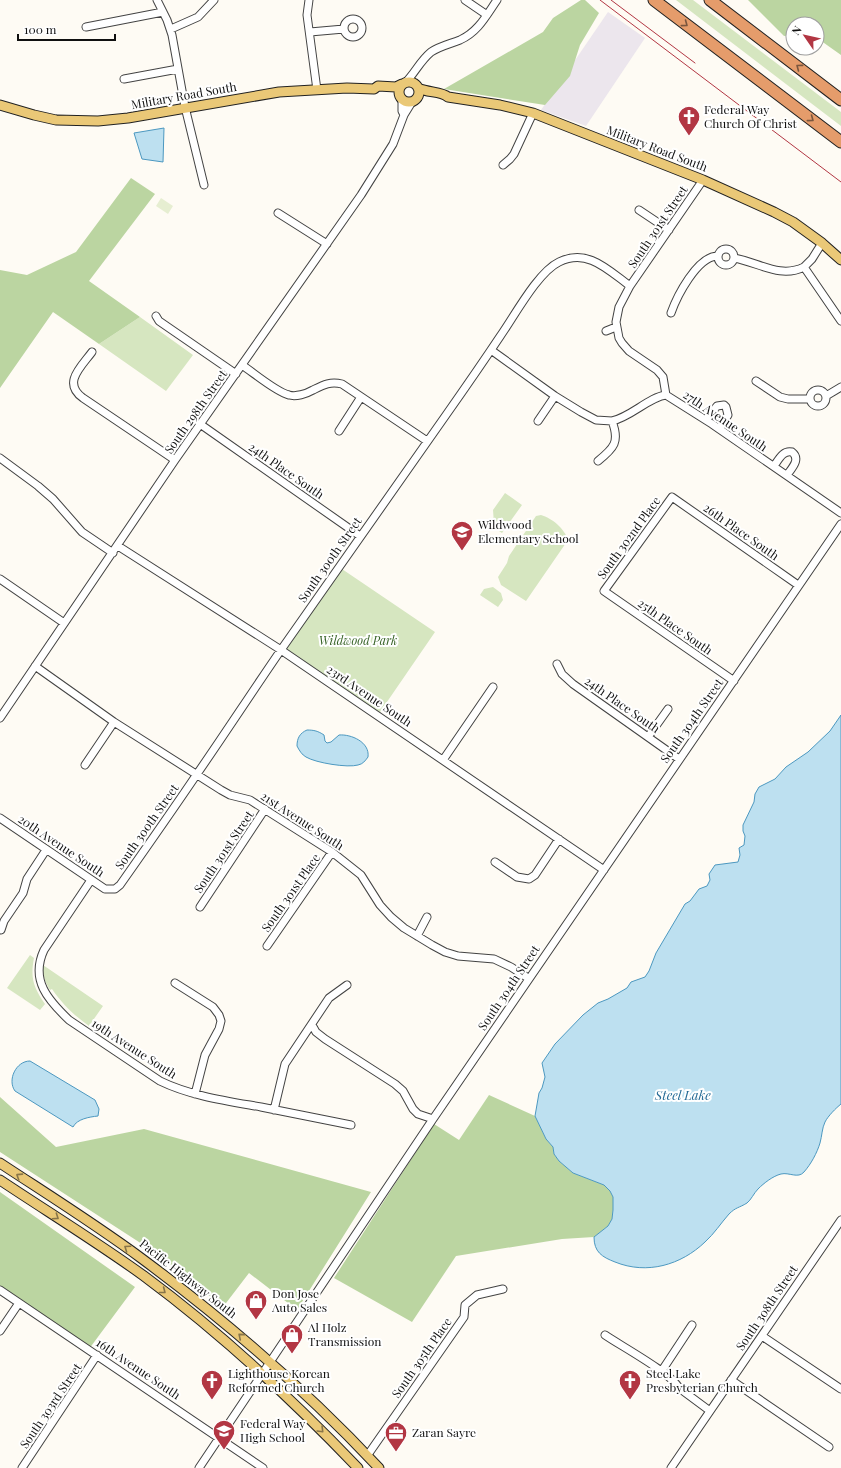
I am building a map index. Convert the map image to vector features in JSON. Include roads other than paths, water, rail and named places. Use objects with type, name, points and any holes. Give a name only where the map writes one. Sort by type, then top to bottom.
[{"type":"highway","points":[[654,0],[841,142]]},
{"type":"highway","points":[[710,0],[841,100]]},
{"type":"main road","points":[[410,82],[417,86],[419,94],[414,101],[405,102],[401,99],[399,91],[404,84],[410,82]]},
{"type":"main road","name":"Military Road South","points":[[374,89],[378,86],[396,86],[404,84]]},
{"type":"main road","name":"Military Road South","points":[[417,86],[430,92],[444,94],[448,97],[500,105],[533,113],[703,180],[780,215],[802,228],[841,260]]},
{"type":"main road","name":"Military Road South","points":[[0,104],[42,117],[82,122],[128,118],[279,92],[347,88],[374,89],[378,91],[391,92],[401,99]]},
{"type":"main road","name":"Military Road South","points":[[414,101],[422,98],[443,99],[448,97]]},
{"type":"main road","name":"Pacific Highway South","points":[[0,1164],[64,1205],[140,1257],[205,1307],[270,1362],[321,1408],[379,1468]]},
{"type":"main road","name":"Pacific Highway South","points":[[0,1180],[143,1276],[200,1320],[262,1374],[309,1418],[358,1468]]},
{"type":"street","points":[[156,0],[171,29],[185,107],[204,184]]},
{"type":"street","points":[[171,29],[198,16],[214,0]]},
{"type":"street","points":[[309,0],[307,15],[317,90]]},
{"type":"street","points":[[465,0],[487,15]]},
{"type":"street","points":[[404,84],[422,60],[433,51],[460,40],[472,32],[487,15],[497,0]]},
{"type":"street","points":[[86,27],[163,12]]},
{"type":"street","points":[[310,32],[344,29]]},
{"type":"street","points":[[124,79],[178,69]]},
{"type":"street","points":[[414,71],[417,86]]},
{"type":"street","name":"South 298th Street","points":[[401,99],[402,111],[404,115]]},
{"type":"street","name":"South 298th Street","points":[[0,718],[175,460],[387,156],[397,136],[404,115],[414,101]]},
{"type":"street","points":[[503,165],[514,154],[533,113]]},
{"type":"street","name":"South 301st Street","points":[[630,286],[703,180]]},
{"type":"street","points":[[639,210],[669,230]]},
{"type":"street","points":[[278,212],[327,244]]},
{"type":"street","points":[[734,258],[778,271],[794,270],[804,267],[812,259],[822,243]]},
{"type":"street","points":[[671,313],[680,292],[705,260],[717,256],[720,251],[728,249],[733,252],[734,258],[732,263],[725,266],[720,263],[717,256]]},
{"type":"street","name":"South 300th Street","points":[[110,890],[120,885],[360,536],[529,294],[546,272],[559,262],[579,258],[588,259],[596,262],[630,286]]},
{"type":"street","points":[[804,267],[841,321]]},
{"type":"street","points":[[606,331],[616,327],[619,307],[630,286]]},
{"type":"street","points":[[156,316],[159,321],[236,374]]},
{"type":"street","name":"27th Avenue South","points":[[616,327],[619,338],[625,347],[657,370],[663,377],[666,395],[706,420],[841,513]]},
{"type":"street","points":[[491,350],[555,396],[593,419],[600,421],[612,422],[659,397],[666,395]]},
{"type":"street","points":[[92,352],[74,378],[73,387],[76,392],[175,460]]},
{"type":"street","points":[[242,365],[274,387],[290,395],[307,392],[327,383],[334,382],[342,384],[427,441]]},
{"type":"street","points":[[756,381],[780,397],[788,399],[810,399]]},
{"type":"street","points":[[826,396],[821,391],[816,390],[812,393],[810,399],[813,405],[818,406],[824,404],[826,396],[841,387]]},
{"type":"street","points":[[538,421],[555,396]]},
{"type":"street","points":[[339,431],[360,397]]},
{"type":"street","points":[[706,420],[717,406],[724,405],[728,411],[728,415],[719,429]]},
{"type":"street","points":[[598,461],[610,450],[616,439],[612,422]]},
{"type":"street","name":"24th Place South","points":[[200,424],[360,536]]},
{"type":"street","points":[[774,466],[783,454],[787,451],[792,452],[796,456],[796,461],[787,475]]},
{"type":"street","points":[[0,458],[48,495],[82,532],[113,553]]},
{"type":"street","name":"26th Place South","points":[[672,497],[798,585]]},
{"type":"street","name":"South 302nd Place","points":[[604,591],[672,497]]},
{"type":"street","name":"South 304th Street","points":[[198,1468],[528,978],[604,870],[841,524]]},
{"type":"street","name":"23rd Avenue South","points":[[118,546],[281,650],[604,870]]},
{"type":"street","points":[[0,579],[64,623]]},
{"type":"street","name":"25th Place South","points":[[604,591],[734,681]]},
{"type":"street","name":"24th Place South","points":[[557,664],[562,674],[570,682],[679,759]]},
{"type":"street","name":"21st Avenue South","points":[[35,666],[114,722],[197,775],[230,795],[250,800],[266,808],[332,852],[361,875],[380,904],[391,917],[417,936],[451,954],[464,958],[484,957],[494,959],[511,967],[528,978]]},
{"type":"street","points":[[443,760],[493,686]]},
{"type":"street","points":[[648,737],[668,709]]},
{"type":"street","points":[[85,765],[114,722]]},
{"type":"street","name":"South 301st Street","points":[[200,907],[266,808]]},
{"type":"street","name":"20th Avenue South","points":[[0,819],[91,880],[105,889],[110,890]]},
{"type":"street","points":[[495,862],[517,877],[528,879],[535,875],[559,838]]},
{"type":"street","points":[[0,930],[4,921],[23,893],[27,879],[46,850]]},
{"type":"street","name":"South 301st Place","points":[[267,946],[332,852]]},
{"type":"street","name":"19th Avenue South","points":[[91,880],[44,950],[38,968],[40,982],[58,1010],[69,1020],[160,1081],[172,1087],[195,1094],[351,1124]]},
{"type":"street","points":[[417,936],[427,917]]},
{"type":"street","points":[[175,983],[213,1007],[219,1015],[219,1029],[205,1055],[195,1094]]},
{"type":"street","points":[[274,1110],[285,1064],[312,1026],[316,1016],[329,998],[347,985]]},
{"type":"street","points":[[312,1026],[316,1032],[325,1039],[403,1091],[413,1109],[418,1114],[433,1119]]},
{"type":"street","name":"South 308th Street","points":[[671,1468],[841,1220]]},
{"type":"street","name":"South 305th Place","points":[[367,1456],[464,1317],[465,1305],[477,1295],[503,1289]]},
{"type":"street","name":"16th Avenue South","points":[[0,1290],[263,1468]]},
{"type":"street","points":[[0,1331],[19,1303]]},
{"type":"street","points":[[661,1372],[692,1325]]},
{"type":"street","points":[[605,1335],[661,1372],[676,1383],[679,1388],[710,1411]]},
{"type":"street","points":[[762,1336],[841,1389]]},
{"type":"street","name":"South 303rd Street","points":[[22,1468],[97,1355]]},
{"type":"street","points":[[731,1380],[829,1447]]},
{"type":"water","points":[[164,128],[163,162],[142,159],[134,133]]},
{"type":"water","name":"Steel Lake","points":[[841,715],[841,1104],[832,1112],[825,1122],[817,1151],[804,1172],[799,1175],[781,1174],[763,1184],[747,1203],[729,1214],[711,1236],[696,1250],[685,1257],[663,1266],[639,1268],[627,1266],[610,1260],[597,1250],[595,1247],[594,1237],[608,1226],[612,1219],[613,1197],[610,1191],[604,1185],[573,1173],[559,1161],[554,1154],[553,1147],[546,1139],[535,1116],[539,1093],[545,1077],[542,1063],[555,1044],[583,1015],[598,1003],[627,988],[631,982],[645,977],[656,953],[685,904],[690,901],[699,889],[707,886],[710,880],[709,874],[715,865],[738,862],[740,855],[739,848],[744,845],[745,836],[743,825],[754,802],[755,794],[759,787],[775,779],[786,767],[808,752],[830,731]]},
{"type":"water","points":[[307,730],[316,731],[324,735],[327,743],[331,742],[339,735],[349,736],[359,740],[366,747],[368,757],[361,764],[347,766],[317,761],[306,757],[297,746],[299,736]]},
{"type":"water","points":[[30,1061],[95,1100],[99,1109],[98,1116],[80,1120],[73,1127],[15,1091],[12,1082],[14,1072],[21,1064]]},
{"type":"tram line","points":[[600,0],[841,182]]},
{"type":"tram line","points":[[611,0],[695,63]]},
{"type":"place","name":"Federal Way Church Of Christ","points":[[689,136]]},
{"type":"place","name":"Wildwood Elementary School","points":[[462,552]]},
{"type":"place","name":"Don Jose Auto Sales","points":[[256,1320]]},
{"type":"place","name":"Al Holz Transmission","points":[[292,1354]]},
{"type":"place","name":"Lighthouse Korean Reformed Church","points":[[212,1400]]},
{"type":"place","name":"Steel Lake Presbyterian Church","points":[[630,1400]]},
{"type":"place","name":"Federal Way High School","points":[[224,1450]]},
{"type":"place","name":"Zaran Sayre","points":[[396,1452]]},
{"type":"park label","name":"Wildwood Park","points":[[358,641]]}]
